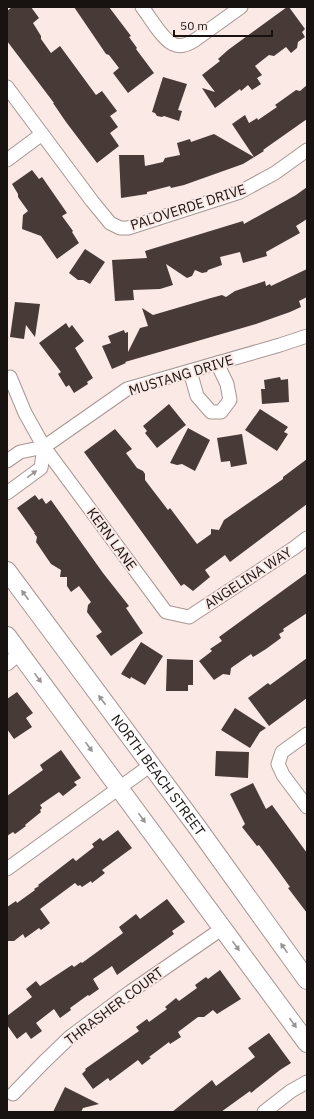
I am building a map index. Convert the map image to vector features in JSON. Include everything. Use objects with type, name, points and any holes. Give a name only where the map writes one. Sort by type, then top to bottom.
[{"type":"main road","name":"NORTH BEACH STREET","points":[[7,571],[151,765],[307,980]]},
{"type":"main road","points":[[7,636],[14,659],[119,787],[307,1043]]},
{"type":"street","points":[[142,7],[164,37],[178,46],[189,44],[240,7]]},
{"type":"street","name":"PALOVERDE DRIVE","points":[[7,87],[92,201],[110,223],[120,228],[128,228],[240,192],[275,173],[307,150]]},
{"type":"street","points":[[7,160],[42,134]]},
{"type":"street","name":"MUSTANG DRIVE","points":[[7,461],[20,452],[44,447],[127,390],[307,336]]},
{"type":"street","points":[[190,371],[196,396],[211,412],[221,412],[230,400],[227,384],[217,363]]},
{"type":"street","name":"KERN LANE","points":[[10,377],[25,413],[44,447],[166,612],[189,617]]},
{"type":"street","points":[[7,493],[41,468],[44,447]]},
{"type":"street","name":"ANGELINA WAY","points":[[189,617],[307,538]]},
{"type":"street","points":[[307,734],[282,752],[278,764],[283,775],[307,807]]},
{"type":"street","points":[[7,869],[151,765]]},
{"type":"street","name":"THRASHER COURT","points":[[12,1094],[70,1037],[130,992],[223,928]]},
{"type":"street","points":[[291,1091],[307,1071]]},
{"type":"street","points":[[264,1112],[291,1091],[307,1082]]},
{"type":"building","points":[[12,7],[31,7],[39,18],[33,23],[41,36],[41,39],[51,53],[60,46],[96,95],[102,91],[117,111],[110,116],[118,127],[110,133],[119,146],[97,163],[7,41],[7,11]]},
{"type":"building","points":[[74,7],[109,7],[131,36],[129,37],[137,48],[136,49],[154,73],[128,93],[113,73],[119,68],[109,55],[106,54]]},
{"type":"building","points":[[289,7],[305,29],[302,32],[305,37],[298,42],[297,48],[291,53],[286,47],[274,56],[269,55],[255,66],[262,75],[257,78],[261,84],[252,90],[248,85],[241,91],[240,89],[215,108],[202,88],[215,92],[202,75],[220,61],[218,59],[228,50]]},
{"type":"building","points":[[163,77],[187,84],[178,110],[182,111],[179,121],[164,116],[157,116],[152,112]]},
{"type":"building","points":[[307,85],[307,119],[263,150],[264,151],[243,164],[184,185],[171,188],[170,186],[147,192],[147,194],[121,198],[119,155],[144,155],[145,166],[163,162],[165,158],[180,155],[177,143],[190,139],[191,142],[214,134],[254,157],[232,124],[245,115],[249,123],[257,118],[258,120],[277,107],[275,105],[296,90],[300,91]]},
{"type":"building","points":[[32,170],[39,179],[42,177],[67,213],[62,216],[73,231],[72,232],[79,243],[57,259],[41,236],[22,229],[23,215],[28,211],[18,197],[18,194],[12,184]]},
{"type":"building","points":[[307,187],[307,219],[296,226],[300,233],[266,252],[267,256],[243,263],[240,252],[220,257],[222,265],[202,273],[195,270],[192,276],[187,278],[166,264],[173,285],[160,289],[133,290],[134,300],[115,301],[112,260],[147,258],[145,251],[243,221],[244,224],[296,195]]},
{"type":"building","points":[[85,249],[105,262],[90,284],[83,280],[78,280],[69,273]]},
{"type":"building","points":[[307,269],[307,297],[299,301],[301,307],[256,324],[125,362],[126,363],[112,369],[102,346],[111,343],[108,336],[124,330],[125,333],[128,332],[128,352],[140,328],[148,326],[142,308],[153,315],[222,295],[226,297],[235,291],[265,281],[266,286],[270,284],[271,286]]},
{"type":"building","points":[[15,302],[40,304],[35,337],[26,325],[24,339],[10,337]]},
{"type":"building","points":[[66,323],[69,328],[72,325],[84,341],[75,348],[93,378],[87,382],[88,384],[74,393],[69,385],[66,387],[58,374],[61,372],[39,343]]},
{"type":"building","points":[[280,377],[281,380],[288,379],[289,402],[262,404],[261,389],[265,389],[264,380]]},
{"type":"building","points":[[169,404],[186,425],[157,448],[145,433],[147,431],[143,426]]},
{"type":"building","points":[[260,409],[288,427],[284,432],[288,434],[277,451],[245,430]]},
{"type":"building","points":[[188,428],[210,440],[195,471],[182,464],[177,465],[170,463]]},
{"type":"building","points":[[115,429],[132,449],[126,453],[137,468],[143,471],[145,474],[145,480],[168,510],[170,508],[197,544],[211,534],[211,529],[219,530],[224,520],[283,479],[283,477],[307,459],[307,504],[230,562],[225,555],[205,570],[210,577],[193,591],[184,584],[181,586],[84,452]]},
{"type":"building","points":[[242,434],[247,464],[231,467],[230,461],[221,462],[217,438]]},
{"type":"building","points":[[35,495],[39,500],[42,498],[46,504],[51,500],[103,573],[129,606],[126,608],[143,633],[111,656],[96,636],[102,632],[87,612],[88,605],[91,602],[79,586],[71,592],[67,586],[67,577],[60,577],[61,570],[51,564],[36,542],[37,537],[35,533],[17,508]]},
{"type":"building","points":[[307,573],[307,613],[283,629],[284,631],[279,634],[281,638],[266,649],[253,657],[251,654],[231,668],[230,675],[223,674],[214,680],[199,661],[212,651],[210,649],[222,641],[219,637]]},
{"type":"building","points":[[141,642],[163,656],[145,685],[131,677],[130,679],[121,674]]},
{"type":"building","points":[[307,658],[307,698],[269,726],[248,698],[268,683],[270,685]]},
{"type":"building","points":[[167,659],[193,660],[193,685],[188,685],[188,691],[166,691]]},
{"type":"building","points":[[17,692],[33,713],[26,718],[32,727],[14,739],[7,729],[7,699]]},
{"type":"building","points":[[235,708],[266,728],[260,732],[250,748],[221,730]]},
{"type":"building","points":[[61,750],[81,778],[74,782],[77,785],[63,796],[59,792],[40,805],[42,808],[40,810],[41,812],[15,834],[13,832],[7,836],[7,796],[43,770],[40,765]]},
{"type":"building","points":[[216,751],[249,752],[248,778],[215,776]]},
{"type":"building","points":[[253,783],[266,809],[272,805],[307,853],[307,913],[259,845],[257,846],[242,827],[245,824],[230,794]]},
{"type":"building","points":[[118,830],[132,848],[102,870],[105,873],[92,883],[91,881],[82,887],[75,883],[40,909],[50,923],[41,930],[39,928],[25,938],[23,934],[14,941],[7,941],[7,907],[16,901],[17,903],[35,890],[34,889],[39,886],[38,885],[73,858],[76,861],[94,847],[92,844],[100,838],[103,841]]},
{"type":"building","points":[[167,899],[185,922],[172,931],[174,934],[117,975],[112,966],[93,979],[99,989],[70,1008],[71,1010],[60,1018],[54,1009],[36,1023],[42,1031],[31,1039],[26,1032],[17,1039],[7,1025],[7,1016],[32,997],[26,989],[36,981],[40,986],[72,965],[74,967],[81,962],[82,963],[123,933],[119,927],[136,914],[140,919]]},
{"type":"building","points":[[220,970],[241,999],[217,1014],[213,1010],[204,1017],[198,1017],[178,1032],[181,1037],[170,1044],[169,1042],[149,1057],[151,1058],[142,1065],[138,1060],[110,1081],[108,1078],[93,1089],[82,1074],[86,1070],[85,1069],[139,1031],[136,1027],[147,1019],[149,1022],[167,1009],[165,1007],[176,998],[179,1001],[197,988],[195,985],[206,977],[208,979]]},
{"type":"building","points":[[269,1033],[291,1063],[251,1093],[250,1091],[221,1112],[172,1112],[212,1080],[216,1086],[255,1057],[248,1048]]},
{"type":"building","points":[[65,1087],[99,1104],[83,1108],[81,1112],[53,1112]]}]
